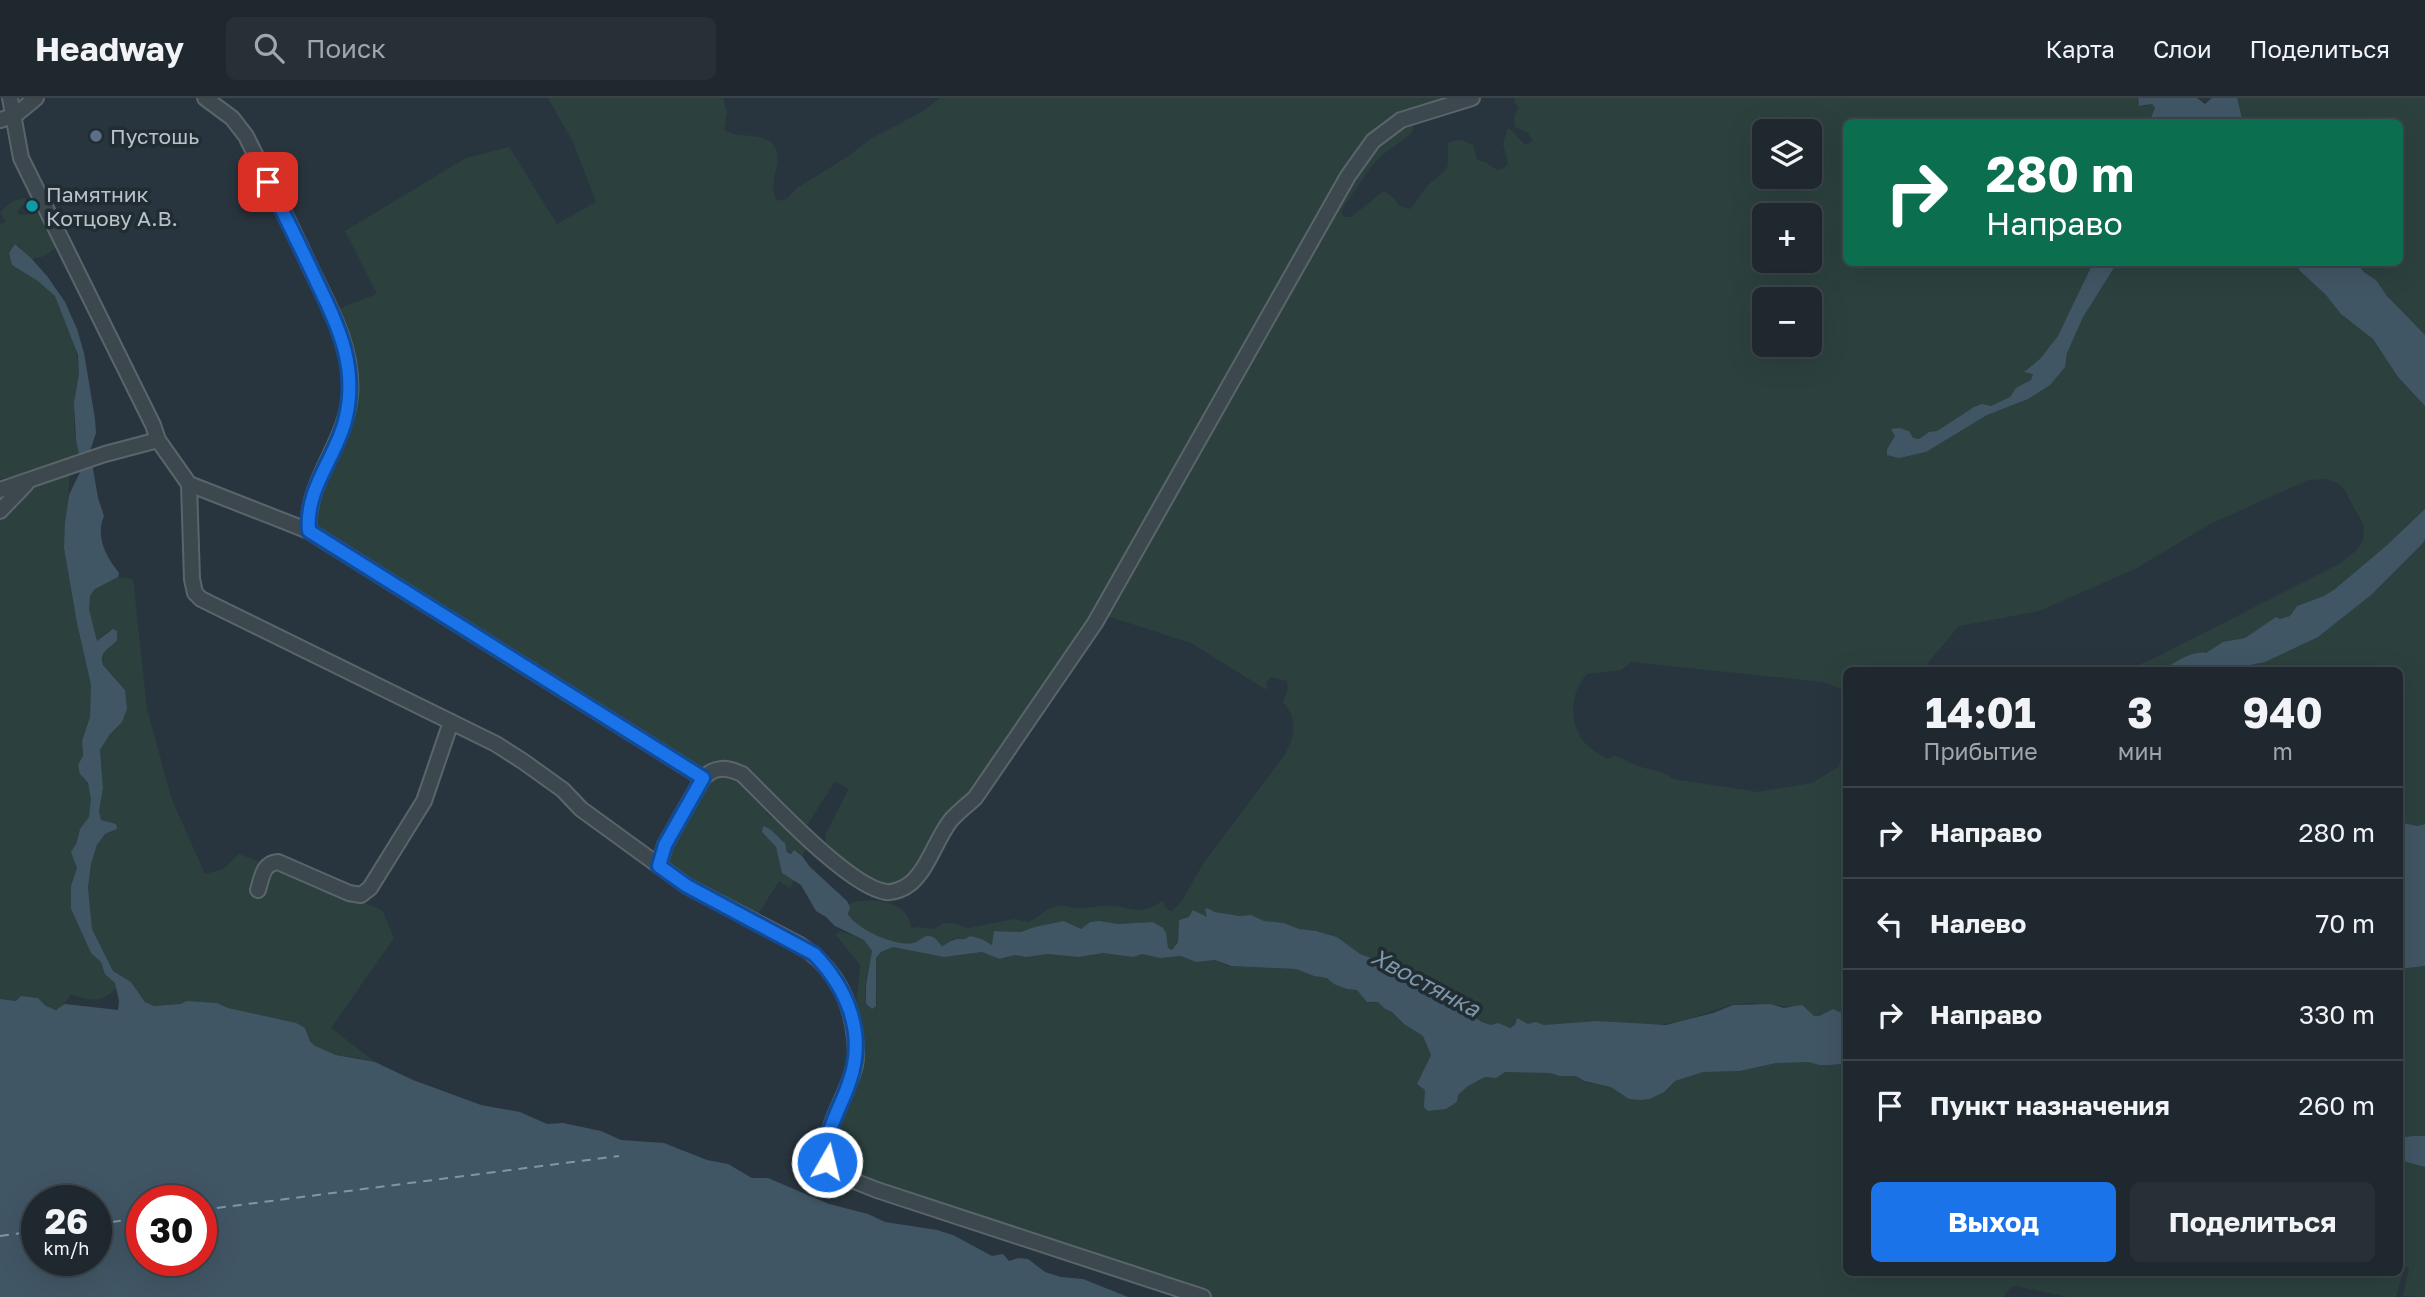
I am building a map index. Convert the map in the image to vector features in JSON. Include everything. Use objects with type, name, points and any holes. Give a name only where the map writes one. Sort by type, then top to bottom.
[{"type":"street","points":[[10,98],[7,118],[21,158],[158,440],[189,484],[309,531],[703,778]]},
{"type":"street","points":[[7,118],[36,98]]},
{"type":"street","points":[[205,98],[232,118],[246,136],[341,333],[350,377],[350,396],[341,433],[316,486],[308,511],[309,531]]},
{"type":"street","points":[[659,866],[665,845],[703,778],[710,771],[729,768],[742,774],[835,863],[852,875],[883,892],[891,892],[911,883],[951,820],[975,797],[1096,623],[1348,176],[1373,141],[1401,120],[1472,98]]},
{"type":"street","points":[[0,490],[105,454],[158,440]]},
{"type":"street","points":[[0,510],[30,480]]},
{"type":"street","points":[[189,484],[192,579],[195,593],[201,599],[496,744],[563,790],[581,809],[687,886],[800,944],[814,954],[838,983],[850,1013],[857,1050],[850,1081],[827,1140],[827,1162],[844,1177],[890,1195],[1203,1297]]},
{"type":"street","points":[[258,890],[264,869],[271,863],[278,862],[349,893],[361,895],[370,888],[424,801],[451,722]]},
{"type":"green space","points":[[548,98],[723,98],[727,113],[724,130],[764,139],[775,147],[778,159],[773,187],[777,201],[787,198],[797,188],[872,138],[922,112],[940,98],[1460,98],[1413,122],[1413,130],[1408,136],[1370,168],[1341,211],[1344,217],[1351,217],[1384,191],[1395,199],[1399,206],[1411,209],[1429,184],[1444,172],[1448,165],[1448,143],[1461,140],[1470,143],[1477,160],[1497,170],[1503,169],[1508,163],[1503,144],[1508,128],[1526,145],[1533,141],[1528,133],[1515,127],[1514,116],[1519,108],[1514,102],[1515,98],[2138,98],[2137,101],[2143,107],[2152,104],[2155,108],[2150,119],[1843,119],[1843,266],[2092,266],[2058,337],[2038,361],[2026,369],[2033,374],[2031,380],[2016,389],[2010,397],[1991,406],[1974,407],[1937,431],[1925,434],[1919,439],[1913,438],[1908,431],[1892,429],[1895,436],[1887,449],[1913,455],[1926,452],[1987,415],[2028,399],[2064,367],[2078,326],[2115,266],[2298,266],[2345,318],[2373,339],[2398,377],[2425,406],[2425,509],[2386,546],[2324,596],[2297,606],[2290,616],[2280,619],[2276,617],[2245,638],[2223,642],[2206,653],[2188,656],[2169,667],[2134,667],[2339,564],[2357,550],[2363,540],[2364,526],[2344,489],[2328,479],[2308,480],[2210,524],[2137,568],[2039,611],[1959,626],[1925,667],[1843,667],[1843,690],[1824,682],[1631,662],[1621,670],[1587,674],[1574,698],[1576,726],[1585,743],[1607,759],[1615,756],[1673,779],[1758,792],[1812,783],[1838,767],[1843,754],[1843,1014],[1830,1010],[1813,1016],[1793,1007],[1752,1003],[1730,1005],[1680,1022],[1653,1025],[1597,1021],[1544,1025],[1528,1024],[1517,1019],[1514,1026],[1500,1027],[1468,1014],[1458,1004],[1460,994],[1446,999],[1415,981],[1385,970],[1337,937],[1284,923],[1264,921],[1251,915],[1239,916],[1207,908],[1205,909],[1209,915],[1206,918],[1194,910],[1189,917],[1179,920],[1178,941],[1172,950],[1168,948],[1164,930],[1153,922],[1118,924],[1099,921],[1090,922],[1081,929],[1064,921],[1021,932],[994,931],[993,945],[970,936],[966,939],[954,939],[942,946],[929,936],[913,943],[897,943],[879,937],[854,922],[849,917],[849,904],[870,901],[894,905],[906,915],[912,929],[934,929],[944,923],[968,928],[1015,919],[1028,922],[1057,906],[1111,906],[1142,910],[1162,901],[1168,910],[1172,911],[1182,901],[1203,864],[1288,749],[1294,729],[1291,715],[1283,702],[1288,689],[1287,681],[1271,677],[1266,683],[1267,690],[1191,643],[1107,616],[1105,611],[1092,624],[912,873],[899,884],[890,886],[860,875],[825,848],[826,833],[849,789],[835,781],[808,824],[801,824],[742,767],[725,762],[702,770],[324,534],[316,523],[314,512],[351,405],[336,310],[377,294],[345,231],[466,158],[509,147],[557,224],[596,202],[573,142]]},
{"type":"green space","points":[[2237,98],[2425,98],[2425,335],[2387,296],[2376,280],[2359,266],[2403,266],[2403,119],[2242,119]]},
{"type":"green space","points":[[25,198],[27,201],[17,211],[18,214],[41,213],[56,246],[52,251],[33,260],[15,244],[9,253],[12,265],[41,283],[60,303],[75,346],[79,367],[74,425],[81,454],[28,474],[0,479],[0,224],[6,222],[0,212],[13,201]]},
{"type":"green space","points":[[70,471],[64,548],[91,685],[90,717],[82,741],[82,778],[88,786],[92,804],[75,844],[77,868],[71,886],[71,909],[91,953],[101,962],[117,987],[96,1000],[71,994],[60,1010],[49,1008],[38,998],[24,996],[16,1001],[0,999],[0,511],[31,480]]},
{"type":"green space","points":[[2425,539],[2425,824],[2417,826],[2403,823],[2403,667],[2241,667],[2258,664],[2318,637],[2371,595]]},
{"type":"green space","points":[[118,577],[133,579],[147,709],[172,800],[205,874],[223,869],[239,854],[382,910],[394,938],[331,1028],[375,1062],[333,1054],[318,1048],[310,1041],[305,1028],[217,1003],[187,1001],[154,1006],[145,1002],[131,982],[113,971],[92,929],[88,888],[91,864],[99,841],[105,834],[113,832],[116,824],[101,820],[99,811],[103,788],[100,750],[110,734],[125,690],[103,664],[104,651],[115,643],[109,631],[97,641],[89,609],[90,596],[95,589]]},
{"type":"green space","points":[[723,773],[740,778],[769,816],[782,821],[804,842],[806,849],[802,856],[798,852],[789,853],[783,841],[763,826],[762,832],[776,847],[782,873],[794,880],[790,888],[779,881],[758,914],[779,926],[779,930],[717,900],[666,863],[666,852],[710,780]]},
{"type":"green space","points":[[840,931],[864,940],[873,953],[865,988],[869,1008],[877,1004],[876,958],[881,952],[893,947],[944,957],[982,952],[1003,959],[1015,955],[1079,957],[1103,953],[1133,957],[1142,954],[1160,958],[1181,956],[1196,962],[1215,960],[1228,966],[1296,969],[1327,978],[1347,989],[1357,990],[1369,1003],[1378,1002],[1423,1036],[1431,1055],[1417,1084],[1425,1090],[1428,1111],[1446,1109],[1457,1102],[1458,1095],[1468,1086],[1485,1077],[1496,1078],[1505,1072],[1576,1076],[1584,1082],[1611,1087],[1629,1099],[1640,1100],[1650,1099],[1664,1092],[1675,1081],[1703,1072],[1740,1071],[1776,1063],[1809,1062],[1830,1065],[1843,1063],[1843,1276],[2402,1276],[2396,1297],[2067,1297],[2016,1286],[2010,1288],[2004,1297],[1213,1297],[845,1176],[831,1159],[830,1140],[853,1082],[855,1005],[860,965],[836,935]]},
{"type":"green space","points":[[2425,966],[2425,1136],[2403,1138],[2403,969]]},
{"type":"green space","points":[[2403,1161],[2425,1167],[2425,1297],[2403,1296],[2409,1268],[2404,1267],[2403,1271]]},
{"type":"water","points":[[2138,98],[2197,98],[2205,104],[2212,98],[2237,98],[2242,119],[2150,119],[2155,108],[2152,104],[2139,106]]},
{"type":"water","points":[[15,244],[47,276],[65,302],[84,353],[96,433],[90,451],[104,516],[101,539],[106,553],[119,573],[118,577],[95,589],[90,596],[89,609],[97,641],[113,629],[117,631],[117,640],[104,653],[102,660],[103,665],[125,690],[127,709],[122,722],[100,750],[103,788],[99,811],[101,820],[116,824],[117,829],[105,834],[97,845],[88,888],[92,929],[113,971],[131,982],[145,1002],[154,1006],[187,1001],[217,1003],[228,1008],[296,1023],[305,1028],[315,1046],[336,1055],[375,1062],[413,1080],[481,1105],[520,1112],[547,1124],[563,1123],[601,1131],[621,1140],[664,1143],[707,1160],[728,1164],[752,1178],[768,1178],[829,1204],[868,1214],[885,1222],[937,1230],[953,1235],[992,1256],[1003,1254],[1009,1261],[1028,1259],[1045,1272],[1083,1279],[1128,1297],[0,1297],[0,999],[16,1001],[21,996],[38,998],[46,1006],[56,1010],[65,1004],[118,1010],[119,1001],[115,983],[105,974],[101,962],[91,953],[71,909],[71,886],[77,868],[71,852],[80,829],[89,817],[91,799],[88,783],[80,774],[78,765],[83,756],[82,741],[90,717],[91,685],[64,548],[69,495],[82,468],[76,440],[74,403],[79,374],[78,355],[55,296],[38,281],[12,265],[9,253]]},
{"type":"water","points":[[2092,266],[2115,266],[2083,317],[2067,353],[2065,367],[2050,385],[2028,399],[1987,415],[1926,452],[1899,458],[1887,455],[1887,449],[1895,436],[1891,429],[1909,431],[1913,438],[1919,439],[1929,432],[1937,431],[1974,407],[1982,404],[1991,406],[2010,397],[2016,388],[2031,380],[2033,374],[2024,372],[2040,359],[2058,336]]},
{"type":"water","points":[[2298,266],[2359,266],[2376,280],[2387,296],[2425,335],[2425,406],[2398,377],[2373,339],[2341,314],[2326,295]]},
{"type":"water","points":[[2425,509],[2423,543],[2371,595],[2318,637],[2265,662],[2241,667],[2168,667],[2190,655],[2206,653],[2223,642],[2245,638],[2276,617],[2280,619],[2290,616],[2297,606],[2335,589]]},
{"type":"water","points":[[2403,823],[2417,826],[2425,824],[2425,966],[2403,969]]},
{"type":"water","points":[[763,826],[785,843],[787,852],[791,854],[794,850],[802,856],[810,867],[847,901],[850,907],[848,914],[852,920],[887,940],[906,944],[928,936],[942,946],[970,936],[992,945],[994,931],[1021,932],[1064,921],[1081,929],[1090,922],[1099,921],[1118,924],[1153,922],[1163,928],[1168,948],[1172,950],[1178,942],[1179,920],[1189,917],[1193,910],[1207,917],[1207,908],[1239,916],[1251,915],[1264,921],[1284,923],[1337,937],[1385,970],[1415,981],[1446,999],[1453,998],[1458,992],[1461,1008],[1491,1025],[1498,1023],[1510,1028],[1515,1025],[1517,1018],[1528,1024],[1536,1022],[1544,1025],[1597,1021],[1666,1025],[1733,1005],[1770,1004],[1784,1008],[1802,1005],[1814,1016],[1833,1009],[1843,1014],[1843,1063],[1830,1065],[1809,1062],[1776,1063],[1740,1071],[1703,1072],[1675,1081],[1664,1092],[1650,1099],[1640,1100],[1629,1099],[1611,1087],[1584,1081],[1576,1076],[1505,1072],[1496,1078],[1485,1077],[1468,1086],[1458,1095],[1457,1102],[1446,1109],[1428,1111],[1424,1107],[1425,1090],[1417,1084],[1431,1055],[1423,1036],[1378,1002],[1367,1002],[1357,990],[1347,989],[1327,978],[1296,969],[1231,966],[1215,960],[1196,962],[1181,956],[1160,958],[1142,954],[1133,957],[1103,953],[1079,957],[1015,955],[1000,959],[982,952],[944,957],[893,947],[881,952],[876,958],[876,1006],[872,1009],[866,1004],[866,985],[872,951],[864,940],[835,926],[816,911],[801,885],[782,873],[776,847],[762,832]]},
{"type":"water","points":[[2425,1136],[2425,1167],[2403,1161],[2403,1137]]},
{"type":"ferry route","points":[[217,1208],[619,1156]]},
{"type":"ferry route","points":[[112,1222],[126,1220]]},
{"type":"ferry route","points":[[0,1236],[21,1233]]},
{"type":"place","name":"Пустошь","points":[[96,136]]},
{"type":"place","name":"Памятник Котцову А.В.","points":[[32,206]]},
{"type":"route","points":[[268,182],[341,333],[350,377],[346,418],[336,447],[316,486],[308,511],[309,531],[703,778],[665,845],[659,866],[687,886],[800,944],[830,970],[847,999],[857,1050],[850,1081],[827,1140],[827,1162]]},
{"type":"water label","name":"Хвостянка","points":[[1426,982]]}]
